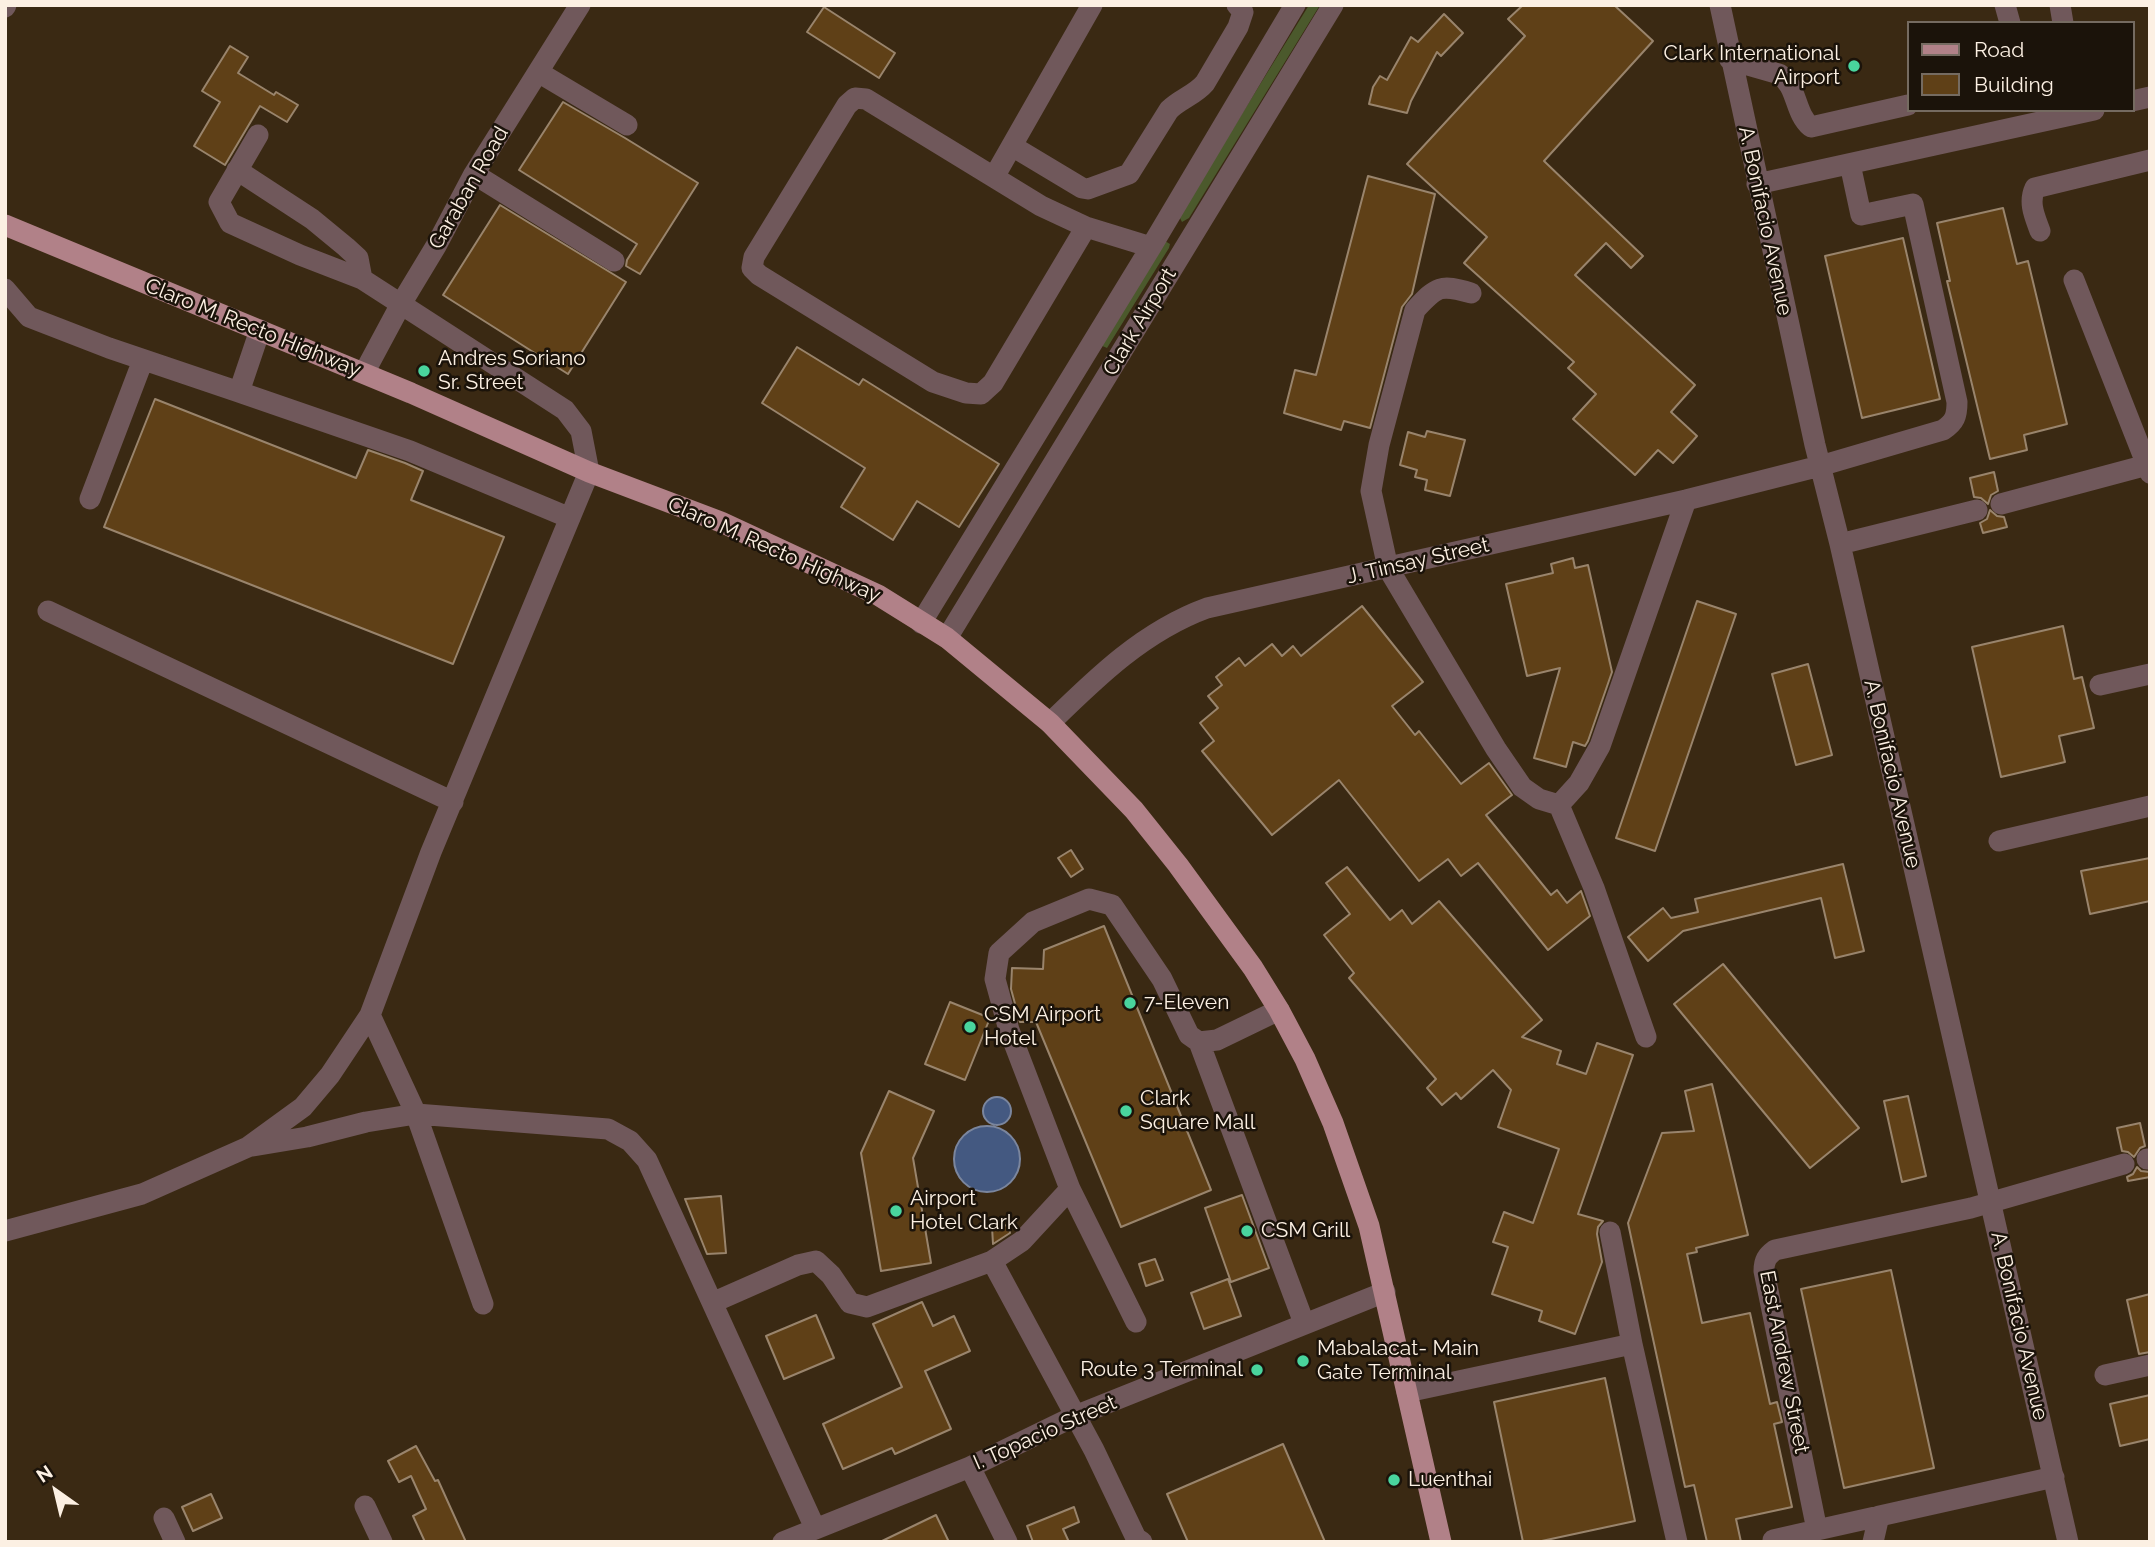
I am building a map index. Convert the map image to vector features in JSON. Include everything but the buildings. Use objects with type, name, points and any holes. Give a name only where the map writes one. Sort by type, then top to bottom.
[{"type":"main road","name":"Claro M. Recto Highway","points":[[5,226],[364,373],[589,472],[721,523],[878,595],[947,638],[1049,723],[1134,810],[1222,924],[1279,1010],[1305,1059],[1352,1174],[1369,1226],[1441,1542]]},
{"type":"street","name":"Garaban Road","points":[[364,373],[474,174],[580,5]]},
{"type":"street","points":[[994,177],[1093,5]]},
{"type":"street","points":[[1012,146],[1082,188],[1088,189],[1129,174],[1174,105],[1199,90],[1205,83],[1238,27],[1243,12],[1237,5]]},
{"type":"street","name":"Clark Airport","points":[[921,623],[1152,247],[1295,5]]},
{"type":"street","name":"Clark Airport","points":[[947,638],[1333,5]]},
{"type":"street","name":"A. Bonifacio Avenue","points":[[1720,5],[1820,466],[2068,1542]]},
{"type":"street","points":[[1730,60],[1785,78],[1803,119],[1811,127],[1906,105]]},
{"type":"street","points":[[538,72],[626,125]]},
{"type":"street","points":[[1086,227],[993,383],[981,394],[966,393],[933,382],[759,275],[752,268],[754,257],[761,245],[847,105],[855,98],[866,99],[1041,206],[1086,227],[1152,247]]},
{"type":"street","points":[[1757,184],[2082,112]]},
{"type":"street","points":[[5,1231],[142,1194],[248,1147],[303,1107],[330,1075],[370,1015],[431,852],[589,472],[581,431],[565,410],[362,279],[300,255],[230,223],[219,202],[258,135]]},
{"type":"street","points":[[2040,232],[2031,206],[2035,188],[2150,160]]},
{"type":"street","name":"J. Tinsay Street","points":[[1049,723],[1122,656],[1184,617],[1233,601],[1686,500],[1931,435],[1953,424],[1957,414],[1957,402],[1913,204],[1861,215],[1850,164]]},
{"type":"street","points":[[237,170],[312,219],[346,247],[358,258],[362,279]]},
{"type":"street","points":[[474,174],[614,261]]},
{"type":"street","points":[[1164,226],[1189,241]]},
{"type":"street","points":[[2001,504],[2148,469],[2074,280]]},
{"type":"street","points":[[1471,293],[1447,286],[1430,294],[1415,310],[1380,445],[1371,491],[1388,568],[1496,749],[1522,787],[1539,799],[1559,805]]},
{"type":"street","points":[[5,289],[29,317],[143,360],[410,451],[570,518]]},
{"type":"street","points":[[239,392],[260,330]]},
{"type":"street","points":[[90,499],[143,360]]},
{"type":"street","points":[[1559,805],[1579,783],[1600,746],[1686,500]]},
{"type":"street","points":[[1840,544],[1977,510]]},
{"type":"street","points":[[48,611],[453,802]]},
{"type":"street","points":[[2100,685],[2150,674]]},
{"type":"street","points":[[1559,805],[1594,888],[1646,1037]]},
{"type":"street","points":[[1999,841],[2150,806]]},
{"type":"street","points":[[1136,1322],[1070,1189],[1009,1030],[995,979],[999,953],[1033,922],[1089,899],[1112,905],[1162,979],[1189,1035],[1208,1041],[1279,1010]]},
{"type":"street","points":[[370,1015],[416,1114],[483,1304]]},
{"type":"street","points":[[1208,1041],[1304,1323]]},
{"type":"street","points":[[248,1147],[416,1114],[608,1129],[630,1141],[647,1160],[815,1528]]},
{"type":"street","points":[[1990,1202],[2124,1164]]},
{"type":"street","points":[[714,1302],[798,1265],[816,1261],[831,1275],[850,1303],[867,1307],[992,1261],[1022,1241],[1070,1189]]},
{"type":"street","name":"East Andrew Street","points":[[1817,1530],[1764,1261],[1775,1250],[1990,1202]]},
{"type":"street","points":[[1610,1232],[1676,1542]]},
{"type":"street","points":[[992,1261],[1094,1450],[1136,1538],[1142,1542]]},
{"type":"street","name":"I. Topacio Street","points":[[783,1542],[970,1467],[1075,1416],[1385,1292]]},
{"type":"street","points":[[1407,1392],[1632,1344]]},
{"type":"street","points":[[2105,1375],[2150,1366]]},
{"type":"street","points":[[970,1467],[1007,1542]]},
{"type":"street","points":[[1773,1540],[2054,1477]]},
{"type":"street","points":[[365,1506],[382,1542]]},
{"type":"street","points":[[1873,1542],[1879,1516]]},
{"type":"street","points":[[164,1518],[174,1542]]},
{"type":"green space","points":[[1309,5],[1320,5],[1189,218],[1182,222],[1179,216]]},
{"type":"green space","points":[[1165,241],[1170,244],[1169,248],[1107,348],[1100,345]]},
{"type":"water","points":[[997,1097],[1007,1101],[1011,1111],[1007,1121],[997,1125],[987,1121],[983,1111],[987,1101]]},
{"type":"water","points":[[980,1126],[994,1126],[1006,1131],[1015,1140],[1020,1159],[1018,1172],[1011,1183],[994,1192],[980,1192],[968,1187],[959,1178],[954,1166],[954,1152],[959,1140],[968,1131]]},
{"type":"place","name":"Clark International Airport","points":[[1854,66]]},
{"type":"place","name":"Andres Soriano Sr. Street","points":[[424,371]]},
{"type":"place","name":"7-Eleven","points":[[1130,1003]]},
{"type":"place","name":"CSM Airport Hotel","points":[[970,1027]]},
{"type":"place","name":"Clark Square Mall","points":[[1126,1111]]},
{"type":"place","name":"Airport Hotel Clark","points":[[896,1211]]},
{"type":"place","name":"CSM Grill","points":[[1247,1231]]},
{"type":"place","name":"Mabalacat- Main Gate Terminal","points":[[1303,1361]]},
{"type":"place","name":"Route 3 Terminal","points":[[1257,1370]]},
{"type":"place","name":"Luenthai","points":[[1394,1480]]}]
